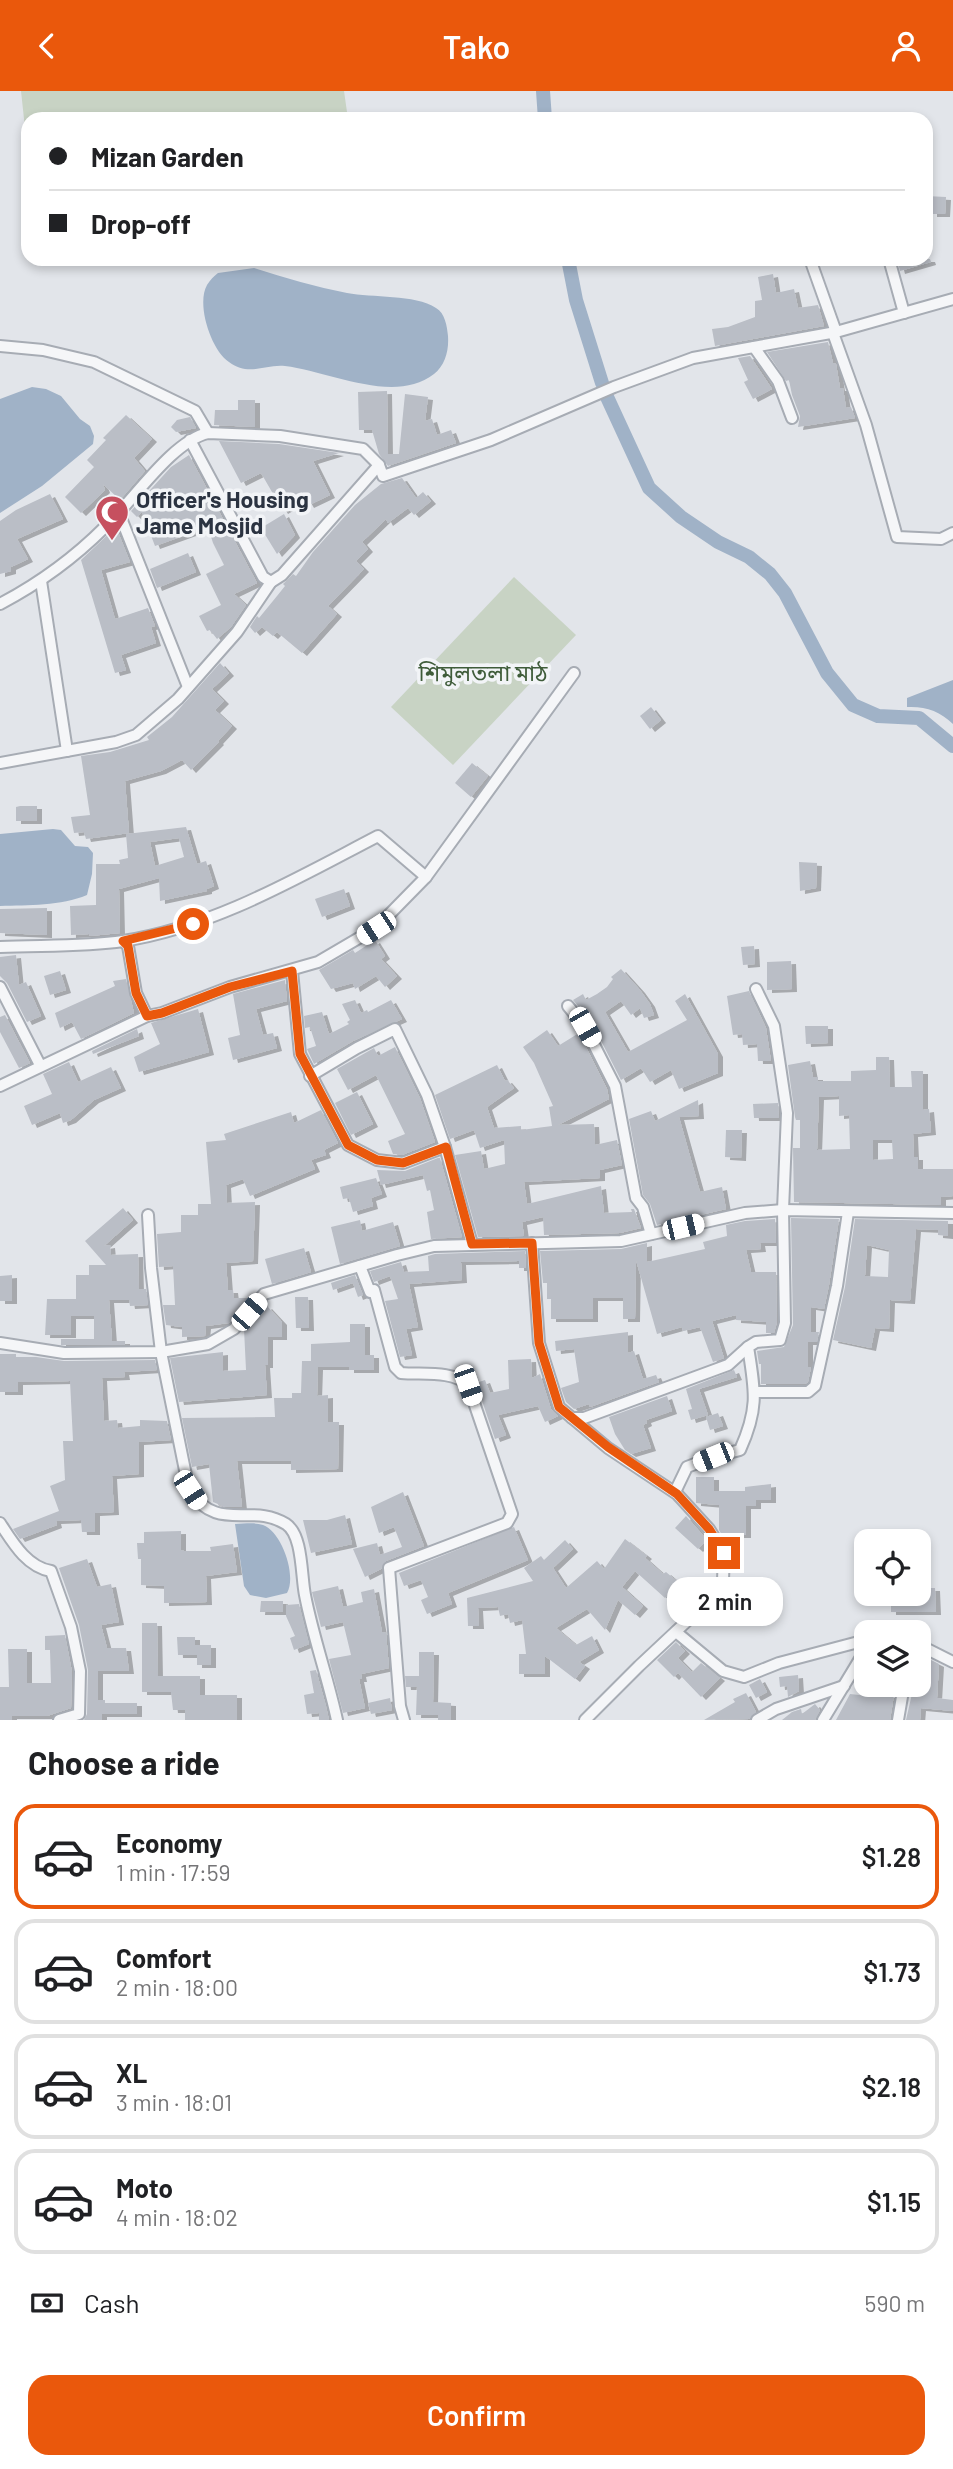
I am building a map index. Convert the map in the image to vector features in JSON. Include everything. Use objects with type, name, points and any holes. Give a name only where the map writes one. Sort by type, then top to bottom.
[{"type":"street","points":[[812,266],[866,425],[897,537],[941,539],[953,534]]},
{"type":"street","points":[[891,266],[904,313]]},
{"type":"street","points":[[0,604],[41,581],[105,528],[190,440],[208,433],[280,436],[363,449],[379,465],[383,476],[491,440],[614,387],[693,358],[835,332],[953,299]]},
{"type":"street","points":[[0,346],[43,350],[94,362],[195,411],[208,433]]},
{"type":"street","points":[[754,347],[778,380],[792,418]]},
{"type":"street","points":[[190,440],[263,577],[271,582]]},
{"type":"street","points":[[0,763],[136,736],[161,716],[188,687],[236,632],[271,582],[282,575],[379,465]]},
{"type":"street","points":[[119,513],[188,687]]},
{"type":"street","points":[[41,581],[67,751]]},
{"type":"street","points":[[0,1086],[147,1016],[162,1013],[230,987],[318,962],[376,928],[426,877],[574,673]]},
{"type":"street","points":[[0,947],[123,941],[193,924],[266,893],[378,836],[426,877]]},
{"type":"street","points":[[123,941],[128,946],[136,993],[147,1016]]},
{"type":"street","points":[[292,971],[300,1054],[348,1145],[377,1160],[403,1163],[446,1147]]},
{"type":"street","points":[[0,987],[40,1065]]},
{"type":"street","points":[[572,1418],[584,1418],[728,1365],[756,1342],[780,1340],[785,1323],[783,1210],[787,1113],[774,1026],[756,989]]},
{"type":"street","points":[[569,1006],[589,1034],[615,1086],[636,1198],[643,1207],[650,1234]]},
{"type":"street","points":[[310,1076],[395,1029],[427,1095],[446,1147],[472,1244]]},
{"type":"street","points":[[0,1343],[64,1353],[161,1352],[208,1344],[234,1329],[264,1294],[434,1246],[621,1241],[745,1213],[783,1210],[953,1213]]},
{"type":"street","points":[[755,1392],[808,1392],[815,1387],[848,1212]]},
{"type":"street","points":[[148,1215],[161,1352],[190,1490],[200,1506],[213,1513],[267,1517],[285,1523],[293,1530],[299,1550],[305,1595],[337,1720]]},
{"type":"street","points":[[532,1243],[539,1343],[559,1407],[608,1447],[675,1492],[709,1529],[724,1553],[723,1580],[702,1607],[585,1720]]},
{"type":"street","points":[[360,1266],[370,1292],[374,1290],[395,1367],[401,1373],[451,1375],[462,1379],[468,1385],[512,1514],[507,1523],[389,1569],[400,1706],[404,1720]]},
{"type":"street","points":[[675,1492],[687,1467],[740,1450],[751,1425],[755,1392],[748,1347]]},
{"type":"street","points":[[0,1523],[13,1544],[37,1569],[51,1571],[71,1627],[80,1671],[79,1714],[59,1720]]},
{"type":"street","points":[[676,1632],[723,1671],[744,1677],[779,1663],[854,1643]]},
{"type":"street","points":[[931,1651],[953,1662]]},
{"type":"street","points":[[823,1720],[854,1669]]},
{"type":"street","points":[[757,1720],[776,1709],[844,1686]]},
{"type":"street","points":[[898,1720],[902,1697]]},
{"type":"green space","points":[[21,91],[344,91],[347,112],[23,112]]},
{"type":"green space","name":"শিমুলতলা মাঠ","points":[[514,577],[576,635],[453,765],[391,707]]},
{"type":"water","points":[[254,268],[347,293],[405,298],[427,304],[439,310],[446,324],[448,347],[444,362],[434,374],[418,383],[400,387],[361,383],[285,366],[243,369],[236,366],[222,356],[211,337],[204,315],[204,293],[208,283],[218,273]]},
{"type":"water","points":[[32,387],[46,389],[61,396],[80,419],[90,426],[94,436],[93,444],[42,486],[0,513],[0,399]]},
{"type":"water","points":[[953,680],[953,724],[932,710],[907,707],[907,698]]},
{"type":"water","points":[[61,830],[75,846],[88,847],[93,853],[87,895],[55,903],[0,906],[0,834]]},
{"type":"water","points":[[235,1524],[263,1525],[276,1536],[289,1566],[290,1585],[287,1593],[266,1598],[250,1595],[244,1586]]},
{"type":"building","points":[[933,196],[946,197],[945,214],[933,214]]},
{"type":"building","points":[[899,266],[917,266],[900,271]]},
{"type":"building","points":[[773,274],[776,293],[794,289],[798,308],[818,305],[824,326],[715,346],[712,329],[728,327],[755,317],[755,301],[762,300],[758,277]]},
{"type":"building","points":[[828,342],[833,363],[836,364],[840,388],[843,388],[846,408],[851,407],[855,418],[798,427],[800,416],[789,380],[786,381],[767,352]]},
{"type":"building","points":[[750,356],[772,389],[753,399],[744,382],[748,380],[738,358]]},
{"type":"building","points":[[387,391],[388,454],[399,454],[405,394],[428,397],[425,421],[432,419],[437,435],[451,430],[456,443],[388,466],[379,454],[372,430],[359,430],[358,392]]},
{"type":"building","points":[[238,400],[255,400],[255,427],[214,425],[215,410],[238,410]]},
{"type":"building","points":[[126,415],[152,439],[134,458],[145,471],[120,500],[103,484],[105,490],[81,513],[65,497],[94,467],[87,460],[106,440],[103,438]]},
{"type":"building","points":[[190,417],[196,428],[176,432],[171,427],[177,420]]},
{"type":"building","points":[[219,441],[279,444],[339,453],[313,461],[330,495],[309,505],[305,498],[283,511],[261,473],[241,483]]},
{"type":"building","points":[[189,455],[257,583],[234,594],[246,605],[231,627],[217,639],[210,630],[207,631],[199,616],[221,605],[206,574],[224,565],[208,527],[155,546],[142,512],[137,517],[131,511],[171,467]]},
{"type":"building","points":[[402,478],[416,498],[423,492],[431,501],[414,515],[408,508],[388,523],[386,519],[362,542],[368,549],[356,561],[364,569],[328,606],[337,614],[302,653],[277,632],[273,636],[262,627],[255,633],[250,627],[257,616],[259,618],[285,586],[283,584],[293,574],[296,576],[313,552],[355,505],[381,484]]},
{"type":"building","points":[[50,494],[63,519],[17,539],[28,559],[11,567],[11,571],[0,574],[0,521]]},
{"type":"building","points":[[284,514],[295,535],[277,554],[261,528]]},
{"type":"building","points":[[116,527],[130,562],[101,570],[115,619],[148,608],[155,626],[151,627],[156,643],[121,655],[126,670],[115,673],[81,560]]},
{"type":"building","points":[[188,553],[196,572],[157,588],[150,569]]},
{"type":"building","points":[[220,663],[229,673],[212,689],[224,701],[215,710],[232,726],[219,742],[191,770],[182,760],[161,771],[125,781],[129,833],[86,839],[84,832],[74,833],[71,817],[90,815],[81,756],[110,752],[149,740],[147,737],[172,717]]},
{"type":"building","points":[[651,707],[661,720],[650,729],[640,716]]},
{"type":"building","points":[[472,763],[488,776],[471,797],[455,783]]},
{"type":"building","points":[[37,806],[37,821],[16,821],[16,807]]},
{"type":"building","points":[[186,827],[197,864],[206,861],[214,886],[207,891],[160,901],[159,878],[119,889],[120,933],[71,935],[70,906],[96,905],[96,864],[120,864],[119,860],[128,858],[126,834]],"holes":[[[179,838],[184,857],[155,866],[150,842]]]},
{"type":"building","points":[[799,862],[817,863],[816,888],[800,891]]},
{"type":"building","points":[[344,889],[350,906],[322,917],[315,899]]},
{"type":"building","points":[[47,908],[47,935],[0,933],[0,909]]},
{"type":"building","points":[[375,940],[385,956],[381,959],[397,976],[385,987],[376,976],[355,989],[353,983],[331,989],[319,970]]},
{"type":"building","points":[[754,946],[755,964],[743,965],[741,947]]},
{"type":"building","points":[[16,955],[19,985],[26,982],[41,1016],[27,1022],[7,983],[0,976],[0,957]]},
{"type":"building","points":[[791,961],[792,989],[767,990],[767,962]]},
{"type":"building","points":[[621,969],[640,990],[654,1015],[644,1018],[640,1008],[631,1015],[621,1001],[605,1012],[628,1052],[687,1020],[675,1001],[685,994],[718,1054],[718,1073],[679,1089],[671,1070],[650,1082],[641,1068],[621,1080],[592,1023],[573,1000],[583,994],[586,1000],[597,994],[607,987],[613,979],[611,977]]},
{"type":"building","points":[[60,971],[66,990],[50,995],[44,976]]},
{"type":"building","points":[[126,979],[134,1013],[81,1039],[72,1022],[60,1028],[55,1013],[115,986],[113,981]]},
{"type":"building","points":[[285,980],[287,1001],[256,1009],[263,1035],[273,1033],[277,1048],[233,1060],[228,1038],[240,1035],[233,994]]},
{"type":"building","points":[[749,991],[766,1028],[771,1061],[758,1061],[757,1044],[743,1045],[742,1034],[733,1035],[727,996]]},
{"type":"building","points":[[355,1000],[361,1013],[391,1000],[402,1019],[353,1041],[314,1064],[307,1049],[316,1046],[310,1027],[305,1028],[304,1016],[322,1012],[329,1034],[349,1024],[347,1022],[350,1020],[342,1004]]},
{"type":"building","points":[[198,1009],[209,1052],[139,1072],[134,1057],[160,1044],[151,1023]]},
{"type":"building","points":[[5,1015],[30,1063],[19,1068],[0,1032],[0,1017]]},
{"type":"building","points":[[805,1026],[828,1026],[828,1043],[806,1044]]},
{"type":"building","points":[[137,1029],[139,1036],[93,1054],[92,1051]]},
{"type":"building","points":[[547,1030],[558,1046],[579,1033],[607,1089],[609,1099],[558,1125],[594,1124],[595,1145],[617,1140],[622,1165],[600,1170],[600,1178],[524,1182],[527,1204],[601,1186],[604,1213],[632,1212],[631,1209],[634,1209],[641,1228],[620,1233],[544,1235],[543,1217],[522,1222],[524,1236],[478,1237],[455,1155],[481,1151],[484,1169],[505,1164],[504,1140],[480,1148],[474,1130],[450,1139],[435,1095],[497,1065],[505,1081],[514,1088],[487,1107],[494,1128],[521,1126],[521,1130],[552,1126],[549,1107],[553,1106],[534,1063],[523,1047]]},
{"type":"building","points":[[395,1047],[420,1098],[435,1142],[402,1155],[393,1154],[388,1141],[405,1134],[376,1075],[348,1090],[337,1069],[374,1048],[378,1056]]},
{"type":"building","points":[[876,1057],[889,1057],[890,1087],[912,1087],[911,1071],[923,1071],[923,1110],[929,1109],[931,1132],[913,1134],[914,1157],[918,1157],[918,1169],[953,1169],[953,1196],[941,1197],[941,1205],[794,1202],[793,1148],[800,1148],[800,1120],[795,1117],[788,1065],[810,1061],[813,1077],[818,1077],[818,1081],[851,1081],[851,1071],[876,1070]],"holes":[[[839,1096],[839,1116],[849,1115],[850,1149],[817,1150],[819,1097]],[[873,1140],[892,1140],[893,1159],[873,1160]]]},
{"type":"building","points":[[69,1062],[78,1082],[111,1067],[121,1088],[94,1100],[71,1120],[63,1123],[60,1113],[32,1125],[24,1106],[52,1094],[43,1074]]},
{"type":"building","points":[[357,1092],[373,1124],[351,1135],[335,1103]]},
{"type":"building","points":[[698,1100],[699,1116],[679,1117],[700,1192],[722,1187],[726,1209],[657,1225],[650,1204],[643,1195],[629,1119],[651,1111],[655,1121]]},
{"type":"building","points":[[778,1103],[779,1118],[754,1118],[753,1104]]},
{"type":"building","points":[[321,1110],[338,1143],[324,1150],[326,1155],[311,1160],[315,1169],[250,1196],[243,1179],[226,1185],[227,1203],[255,1202],[253,1261],[226,1263],[228,1290],[233,1290],[234,1298],[250,1298],[229,1323],[206,1326],[205,1336],[182,1337],[182,1327],[166,1325],[163,1305],[175,1305],[173,1266],[159,1267],[157,1234],[181,1232],[181,1215],[198,1215],[198,1204],[211,1204],[206,1142],[226,1140],[224,1134],[291,1112],[294,1123]]},
{"type":"building","points":[[726,1130],[742,1130],[741,1158],[725,1157]]},
{"type":"building","points":[[438,1158],[462,1237],[431,1239],[427,1212],[434,1210],[430,1190],[427,1191],[423,1175],[381,1185],[377,1170],[405,1171]]},
{"type":"building","points":[[376,1178],[382,1194],[371,1198],[373,1206],[353,1212],[349,1198],[343,1199],[340,1187]]},
{"type":"building","points":[[123,1208],[133,1220],[104,1246],[110,1245],[111,1255],[138,1254],[139,1289],[146,1289],[148,1305],[130,1306],[129,1300],[109,1300],[112,1341],[125,1341],[125,1345],[61,1345],[61,1339],[94,1339],[94,1316],[71,1316],[71,1335],[45,1335],[47,1299],[76,1299],[76,1275],[89,1275],[89,1265],[106,1265],[85,1241]]},
{"type":"building","points":[[791,1218],[839,1219],[829,1285],[824,1309],[811,1307],[811,1332],[819,1332],[817,1342],[808,1342],[808,1367],[811,1367],[808,1382],[761,1384],[761,1364],[757,1351],[784,1347],[793,1325]]},
{"type":"building","points":[[775,1219],[776,1243],[760,1243],[761,1249],[746,1250],[751,1272],[776,1272],[777,1322],[774,1333],[766,1333],[766,1322],[736,1320],[736,1315],[712,1321],[724,1358],[713,1362],[700,1327],[683,1331],[682,1327],[657,1334],[636,1260],[635,1319],[623,1319],[623,1298],[593,1298],[593,1319],[551,1319],[551,1299],[547,1299],[547,1283],[543,1283],[540,1251],[621,1249],[647,1243],[647,1262],[705,1249],[703,1242],[727,1236],[726,1225]]},
{"type":"building","points":[[855,1219],[948,1221],[948,1236],[938,1235],[938,1230],[916,1229],[910,1301],[890,1300],[889,1329],[875,1328],[871,1348],[833,1340],[845,1287]],"holes":[[[867,1245],[889,1250],[888,1277],[865,1276]]]},
{"type":"building","points":[[360,1220],[362,1231],[393,1222],[400,1246],[340,1264],[331,1227]]},
{"type":"building","points":[[304,1248],[311,1272],[272,1284],[265,1259]]},
{"type":"building","points":[[525,1251],[526,1268],[519,1268],[519,1261],[461,1262],[462,1280],[409,1284],[418,1327],[406,1329],[412,1355],[400,1357],[385,1301],[398,1299],[390,1276],[374,1282],[370,1271],[401,1262],[404,1272],[429,1271],[428,1256],[435,1254]]},
{"type":"building","points":[[12,1275],[12,1301],[0,1301],[0,1276]]},
{"type":"building","points":[[355,1275],[363,1295],[358,1297],[353,1283],[333,1290],[331,1283]]},
{"type":"building","points":[[295,1297],[308,1297],[309,1328],[296,1328]]},
{"type":"building","points":[[267,1306],[282,1322],[282,1337],[268,1337],[268,1365],[265,1365],[267,1395],[179,1402],[170,1358],[223,1352],[223,1371],[246,1370],[244,1329]]},
{"type":"building","points":[[350,1324],[365,1324],[365,1355],[374,1355],[374,1370],[318,1367],[317,1396],[328,1395],[328,1422],[339,1422],[338,1469],[291,1470],[291,1461],[237,1461],[242,1507],[225,1507],[213,1502],[209,1464],[192,1467],[182,1418],[275,1417],[274,1398],[292,1398],[292,1393],[301,1393],[302,1361],[311,1361],[311,1344],[350,1342]]},
{"type":"building","points":[[628,1332],[628,1353],[634,1351],[643,1379],[656,1375],[659,1382],[590,1407],[589,1404],[574,1409],[566,1402],[561,1388],[579,1382],[574,1349],[556,1351],[555,1341]]},
{"type":"building","points":[[0,1354],[64,1361],[155,1360],[157,1370],[124,1372],[125,1377],[102,1378],[104,1421],[117,1420],[118,1428],[140,1426],[140,1420],[167,1421],[171,1440],[139,1442],[139,1474],[112,1476],[114,1512],[95,1513],[95,1532],[82,1532],[81,1520],[56,1521],[57,1525],[20,1539],[13,1529],[59,1511],[50,1486],[65,1480],[63,1441],[73,1441],[70,1381],[18,1382],[18,1392],[0,1392]]},
{"type":"building","points":[[531,1359],[532,1378],[540,1374],[551,1409],[558,1416],[545,1422],[538,1406],[498,1415],[506,1435],[495,1439],[476,1383],[485,1380],[490,1393],[509,1389],[508,1360]]},
{"type":"building","points":[[734,1370],[737,1377],[699,1389],[708,1415],[691,1420],[688,1410],[692,1409],[686,1389]]},
{"type":"building","points":[[667,1396],[672,1411],[646,1420],[647,1423],[643,1425],[651,1448],[631,1454],[625,1450],[609,1417]]},
{"type":"building","points":[[718,1413],[723,1426],[710,1430],[706,1417]]},
{"type":"building","points":[[696,1477],[714,1477],[714,1491],[745,1491],[745,1487],[771,1484],[771,1500],[756,1500],[756,1506],[746,1506],[746,1535],[722,1535],[719,1530],[719,1505],[696,1503]]},
{"type":"building","points":[[403,1492],[424,1546],[386,1561],[381,1569],[365,1577],[353,1549],[377,1543],[380,1555],[402,1547],[394,1527],[379,1533],[371,1507]]},
{"type":"building","points":[[345,1515],[352,1544],[311,1553],[303,1520],[327,1520]]},
{"type":"building","points":[[686,1516],[707,1540],[698,1549],[675,1528]]},
{"type":"building","points":[[514,1527],[528,1560],[448,1593],[452,1604],[427,1614],[421,1600],[428,1597],[421,1580],[404,1586],[399,1573]]},
{"type":"building","points":[[181,1531],[181,1550],[184,1551],[211,1551],[210,1547],[233,1544],[237,1572],[206,1576],[207,1602],[164,1603],[164,1586],[141,1585],[141,1559],[138,1559],[137,1543],[144,1543],[144,1532]]},
{"type":"building","points":[[625,1539],[647,1556],[645,1558],[663,1574],[666,1572],[679,1583],[665,1598],[635,1571],[622,1587],[643,1606],[635,1615],[618,1600],[605,1630],[587,1609],[556,1628],[576,1645],[592,1636],[599,1650],[579,1662],[585,1666],[575,1679],[545,1656],[545,1674],[519,1674],[519,1654],[526,1654],[522,1620],[510,1623],[508,1614],[500,1616],[498,1607],[478,1608],[479,1626],[468,1626],[467,1598],[533,1581],[524,1568],[541,1556],[544,1560],[565,1540],[573,1549],[553,1568],[566,1588],[597,1561],[604,1569]]},
{"type":"building","points":[[87,1559],[97,1587],[111,1584],[119,1622],[101,1625],[107,1648],[126,1648],[129,1671],[98,1671],[98,1700],[105,1700],[105,1703],[137,1703],[137,1714],[102,1714],[102,1720],[84,1720],[87,1714],[88,1670],[79,1625],[59,1568]]},
{"type":"building","points":[[338,1586],[343,1607],[363,1602],[361,1592],[374,1589],[382,1632],[386,1633],[389,1668],[361,1674],[362,1679],[359,1679],[365,1708],[343,1713],[329,1659],[351,1655],[343,1622],[321,1627],[312,1592]]},
{"type":"building","points":[[931,1588],[935,1588],[936,1612],[891,1612],[891,1606],[931,1606]]},
{"type":"building","points":[[261,1601],[283,1601],[283,1612],[260,1612]]},
{"type":"building","points":[[299,1604],[309,1644],[294,1650],[290,1638],[295,1636],[286,1616],[286,1605]]},
{"type":"building","points":[[142,1623],[157,1623],[158,1676],[200,1676],[200,1695],[237,1695],[237,1720],[185,1720],[185,1710],[173,1710],[171,1692],[142,1692]]},
{"type":"building","points":[[65,1635],[72,1672],[71,1708],[47,1716],[12,1716],[12,1720],[0,1720],[0,1687],[9,1687],[8,1649],[27,1649],[27,1683],[51,1683],[50,1650],[45,1650],[45,1636]]},
{"type":"building","points":[[177,1637],[195,1637],[195,1645],[211,1645],[211,1665],[197,1665],[197,1655],[178,1655]]},
{"type":"building","points":[[676,1642],[685,1651],[678,1658],[692,1672],[701,1663],[720,1678],[701,1697],[678,1673],[674,1677],[657,1660]]},
{"type":"building","points":[[419,1652],[434,1652],[433,1702],[451,1703],[451,1720],[438,1720],[438,1715],[416,1715],[417,1687],[406,1687],[405,1676],[419,1676]]},
{"type":"building","points":[[931,1660],[939,1664],[937,1698],[953,1700],[953,1711],[921,1708],[920,1720],[906,1720],[911,1697],[931,1697]]},
{"type":"building","points":[[316,1670],[329,1720],[319,1720],[319,1713],[307,1714],[304,1695],[314,1693],[310,1671]]},
{"type":"building","points":[[798,1675],[799,1691],[788,1697],[787,1686],[780,1687],[779,1677]]},
{"type":"building","points":[[760,1679],[767,1692],[756,1698],[749,1685]]},
{"type":"building","points":[[746,1693],[756,1712],[749,1719],[704,1720],[735,1702],[733,1699]]},
{"type":"building","points":[[850,1694],[854,1697],[894,1697],[890,1720],[836,1720]]},
{"type":"building","points":[[390,1698],[392,1710],[371,1714],[368,1703]]},
{"type":"building","points":[[815,1704],[820,1710],[815,1720],[782,1720],[801,1709],[802,1714]]},
{"type":"waterway","points":[[543,91],[544,112]]},
{"type":"waterway","points":[[569,266],[576,300],[602,383]]},
{"type":"waterway","points":[[607,397],[649,488],[681,517],[718,542],[749,557],[770,574],[785,593],[827,673],[853,705],[878,716],[919,718],[953,746]]},
{"type":"place","name":"Officer's Housing Jame Mosjid","points":[[112,542]]},
{"type":"route","points":[[193,924],[123,941],[128,946],[136,993],[147,1016],[162,1013],[230,987],[292,971],[300,1054],[348,1145],[377,1160],[403,1163],[446,1147],[472,1244],[532,1243],[539,1343],[559,1407],[608,1447],[677,1494],[709,1529],[724,1553]]}]
